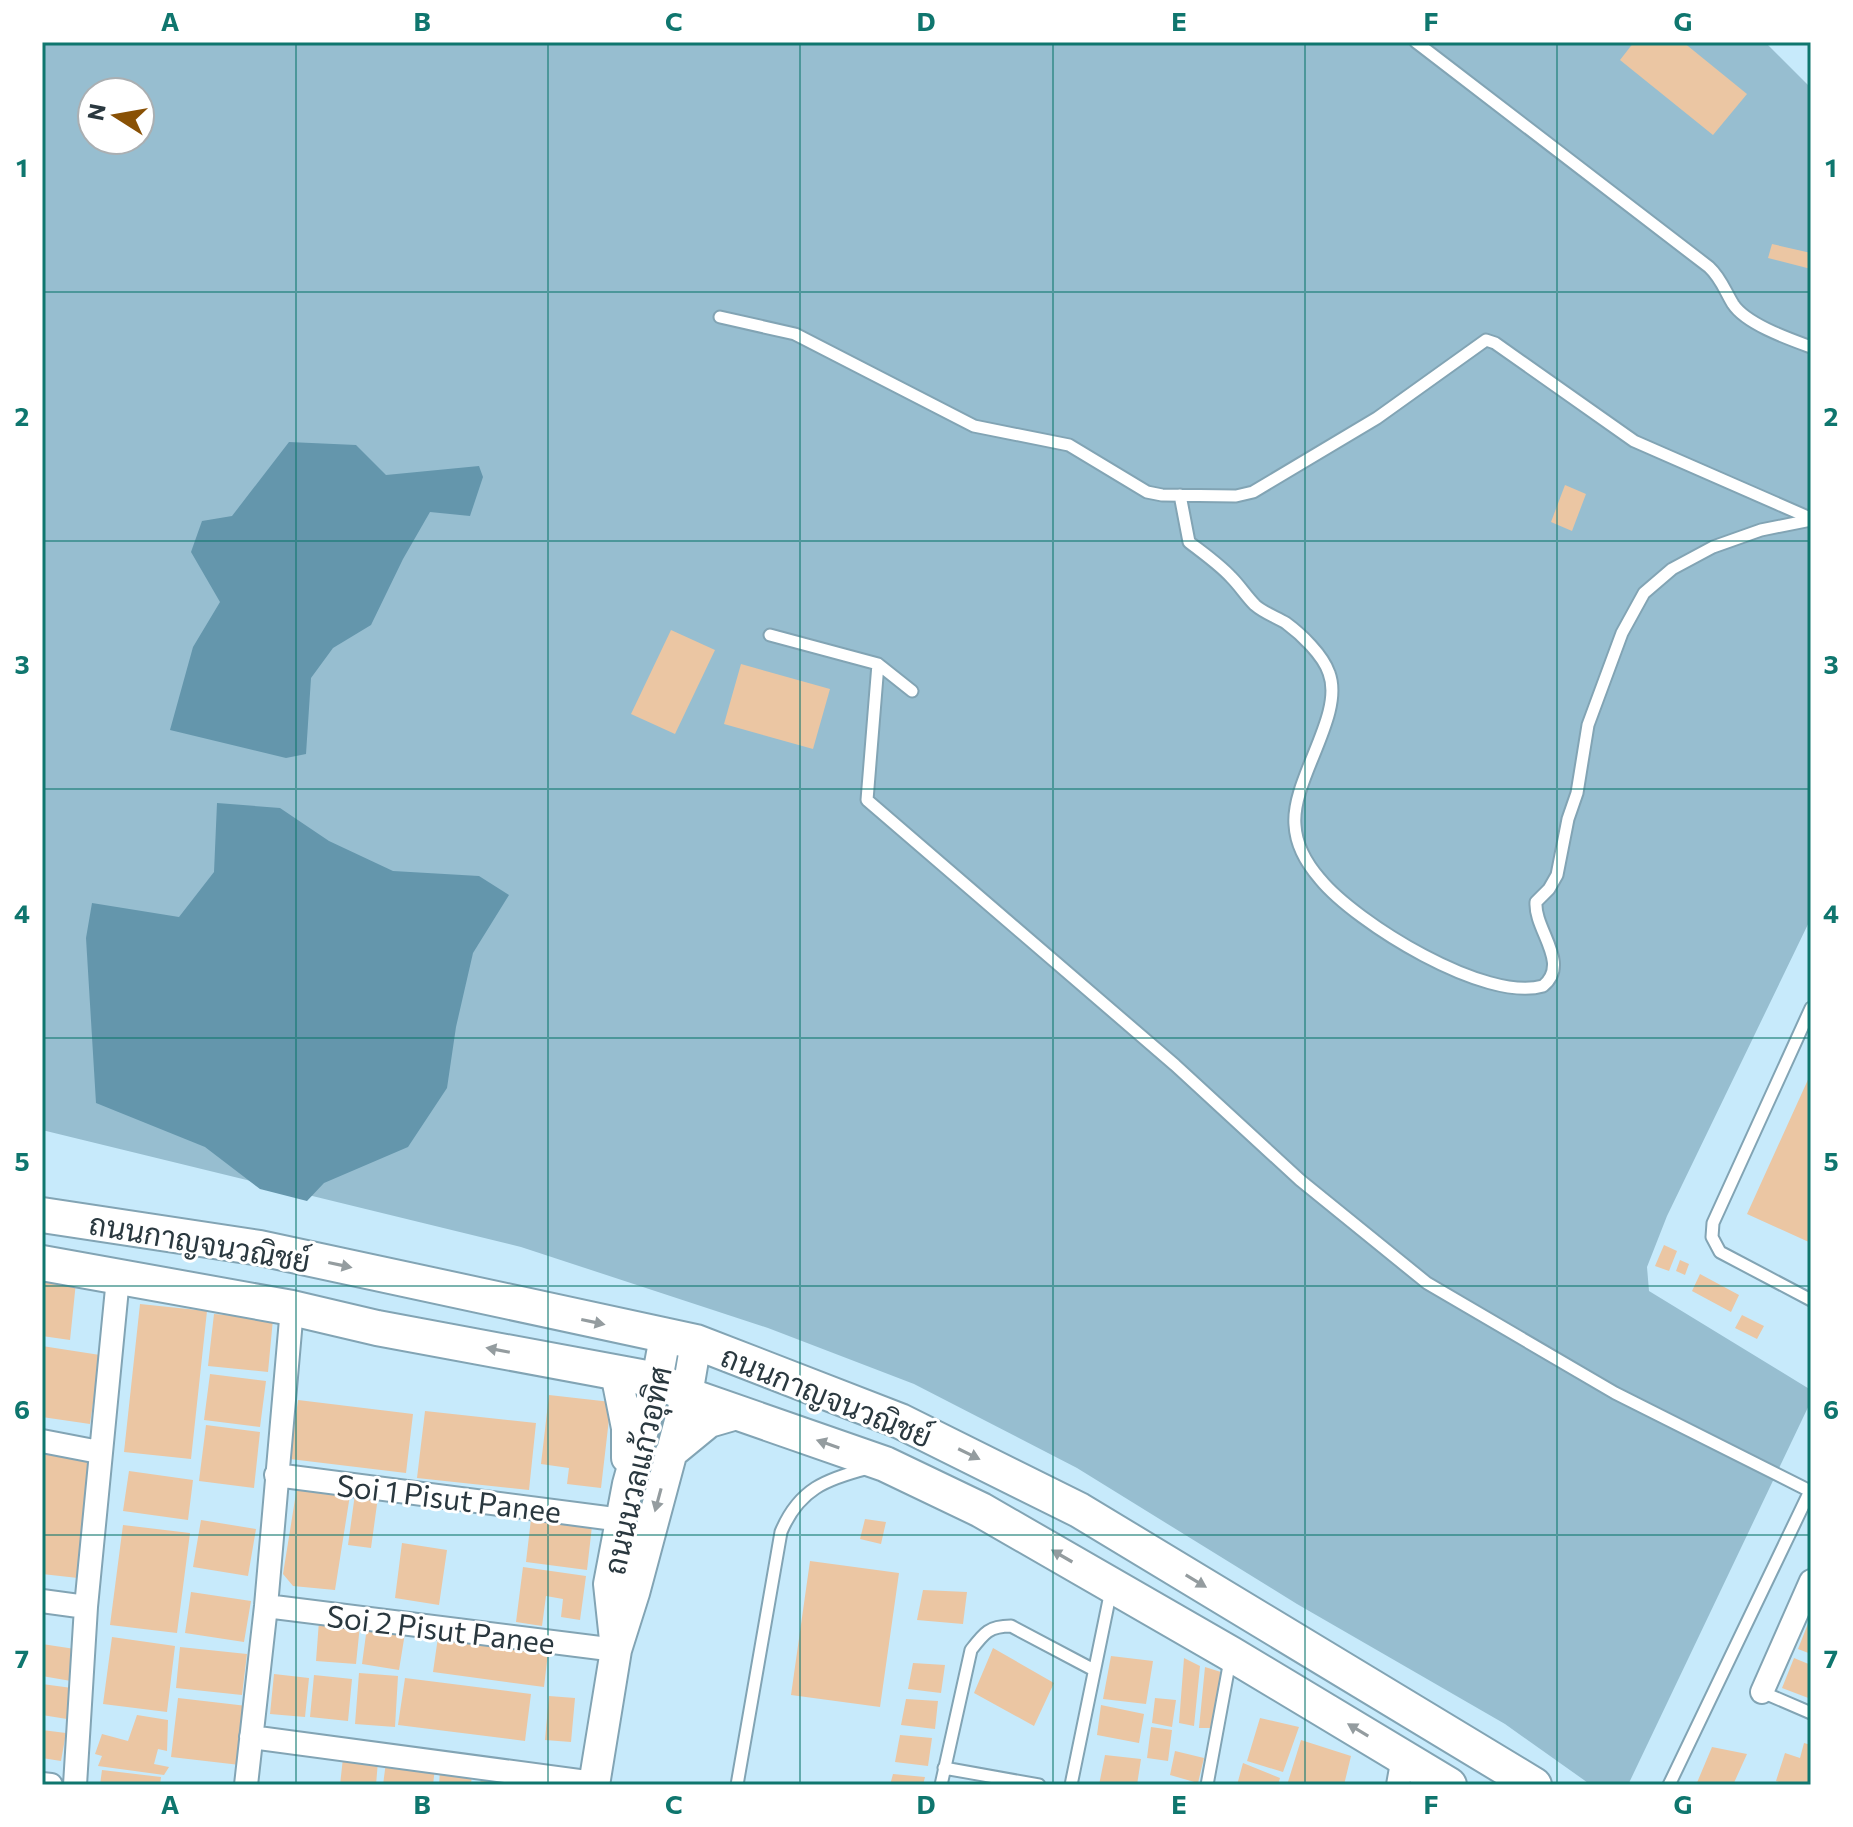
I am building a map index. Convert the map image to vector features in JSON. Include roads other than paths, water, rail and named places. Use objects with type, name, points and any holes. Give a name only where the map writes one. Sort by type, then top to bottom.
[{"type":"main road","name":"ถนนกาญจนวณิชย์","points":[[42,1215],[260,1248],[681,1340],[900,1421],[1079,1510],[1534,1785]]},
{"type":"main road","name":"ถนนกาญจนวณิชย์","points":[[42,1263],[292,1308],[377,1328],[616,1373],[672,1388],[885,1464],[981,1510],[1231,1654],[1400,1771],[1449,1785]]},
{"type":"street","points":[[75,1785],[99,1452],[118,1278]]},
{"type":"street","points":[[246,1785],[266,1606],[292,1308]]},
{"type":"street","name":"ถนนนวลแก้วอุทิศ","points":[[594,1784],[616,1650],[670,1454],[672,1388],[681,1340]]},
{"type":"street","points":[[616,1373],[627,1428],[628,1484]]},
{"type":"street","name":"ถนนนวลแก้วอุทิศ","points":[[616,1650],[609,1584],[628,1484],[672,1388]]},
{"type":"street","points":[[670,1454],[709,1422],[740,1413]]},
{"type":"street","points":[[42,1441],[99,1452]]},
{"type":"street","name":"Soi 1 Pisut Panee","points":[[276,1475],[622,1520]]},
{"type":"street","points":[[1762,1692],[1811,1581]]},
{"type":"street","points":[[42,1601],[86,1607]]},
{"type":"street","name":"Soi 2 Pisut Panee","points":[[266,1606],[616,1650]]},
{"type":"street","points":[[251,1737],[594,1784]]},
{"type":"street","points":[[42,1784],[51,1785]]},
{"type":"lane","points":[[1416,42],[1709,267],[1744,316],[1811,347]]},
{"type":"lane","points":[[720,317],[795,334],[974,426],[1069,445],[1147,492],[1180,495],[1236,496],[1253,492],[1377,418],[1486,340],[1495,343],[1634,441],[1811,519]]},
{"type":"lane","points":[[1180,495],[1189,542],[1230,575],[1257,607],[1287,624],[1329,671],[1332,684],[1330,701],[1317,748],[1299,793],[1295,815],[1299,845],[1318,877],[1333,894],[1360,913],[1447,967],[1493,984],[1531,989],[1548,983],[1554,971],[1536,902],[1557,875],[1568,819],[1577,793],[1588,725],[1628,618],[1654,582],[1685,562],[1713,547],[1761,530],[1811,519]]},
{"type":"lane","points":[[770,635],[878,664],[912,691]]},
{"type":"lane","points":[[878,664],[867,800],[1175,1065],[1300,1180],[1427,1283],[1615,1393],[1810,1490],[1669,1785]]},
{"type":"lane","points":[[1811,1008],[1713,1223],[1711,1234],[1720,1252],[1811,1300]]},
{"type":"lane","points":[[737,1785],[781,1532],[788,1514],[803,1496],[820,1484],[837,1476],[885,1464]]},
{"type":"lane","points":[[1071,1785],[1112,1585]]},
{"type":"lane","points":[[941,1785],[971,1650],[984,1634],[996,1626],[1011,1626],[1094,1670]]},
{"type":"lane","points":[[1207,1785],[1231,1654]]},
{"type":"lane","points":[[1762,1692],[1811,1713]]},
{"type":"lane","points":[[944,1768],[1039,1785]]}]
